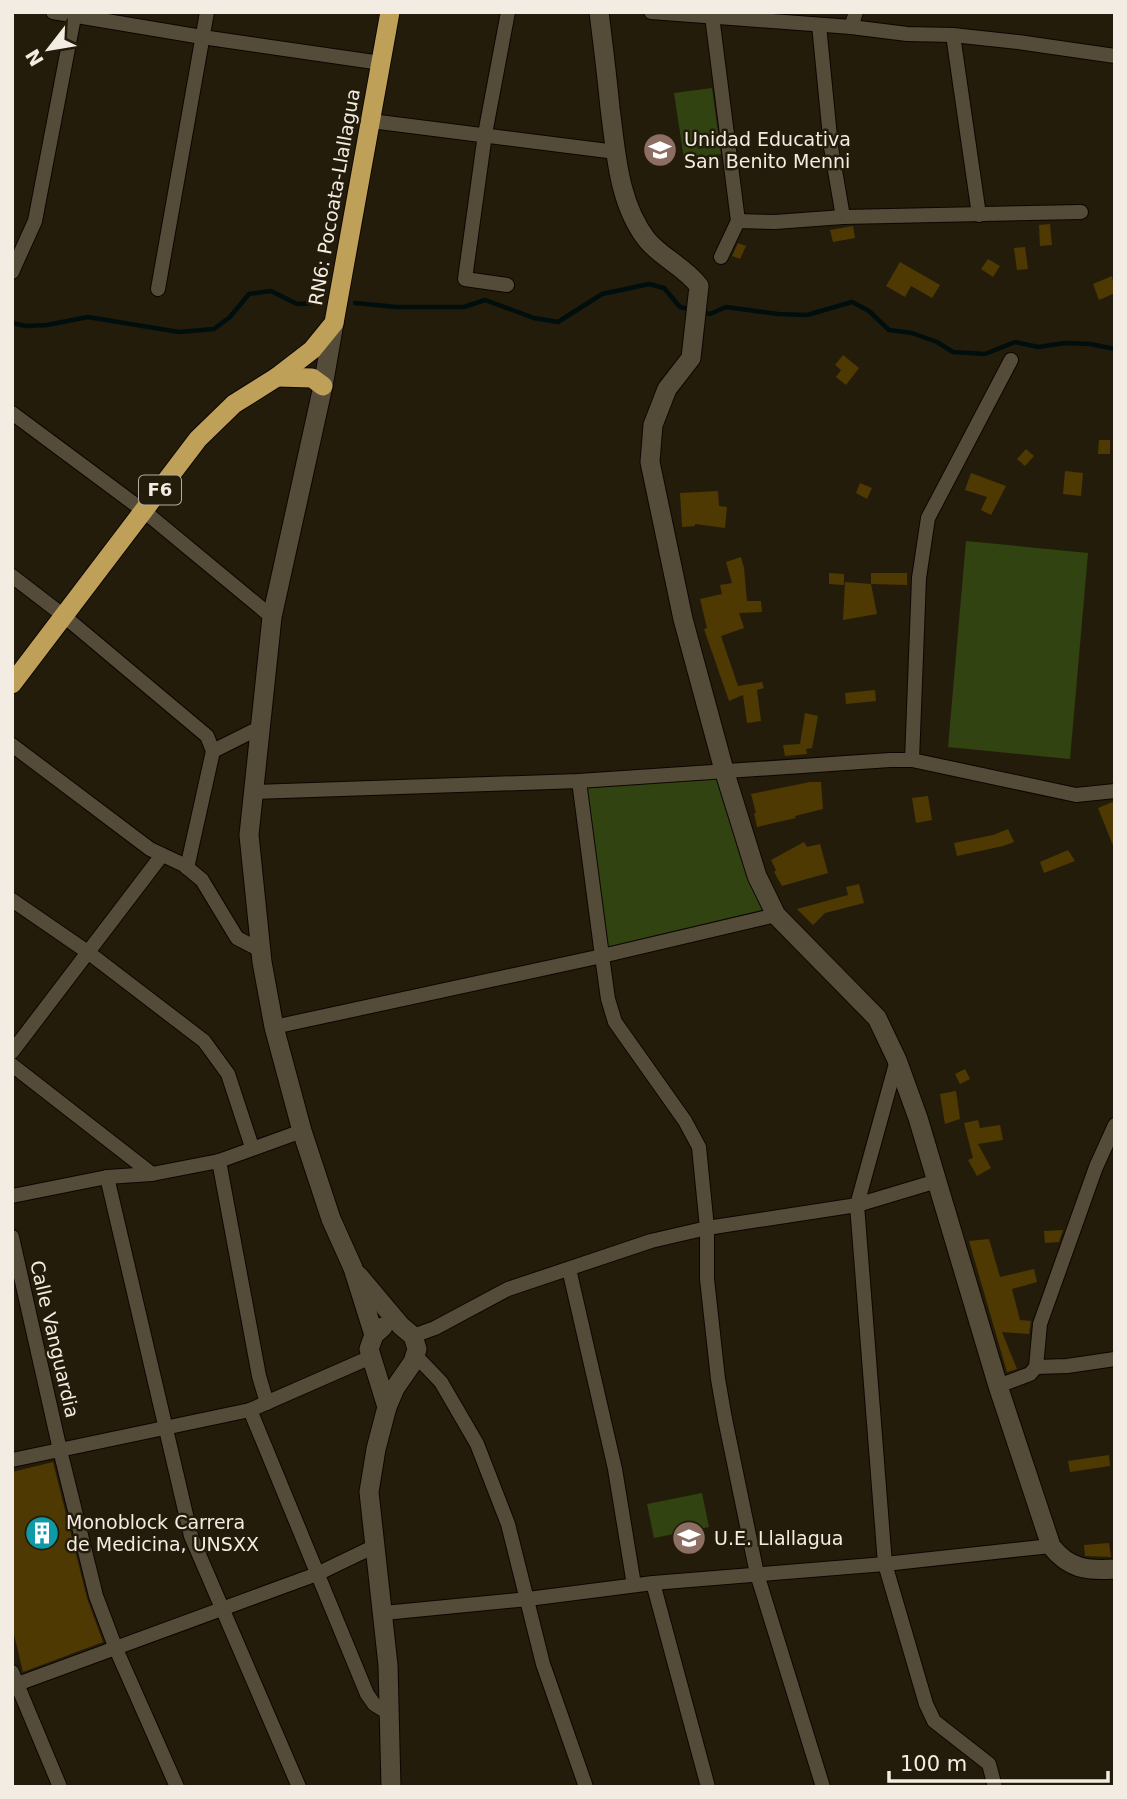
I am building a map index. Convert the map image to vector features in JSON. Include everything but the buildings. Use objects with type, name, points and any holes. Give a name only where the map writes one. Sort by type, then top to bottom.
[{"type":"highway","name":"RN6: Pocoata-Llallagua","points":[[12,684],[198,439],[234,404],[277,377],[312,350],[334,323],[390,12]]},
{"type":"highway","points":[[277,377],[312,378],[323,386]]},
{"type":"street","points":[[53,12],[381,63]]},
{"type":"street","points":[[158,289],[206,12]]},
{"type":"street","points":[[507,285],[465,279],[485,134],[508,12]]},
{"type":"street","points":[[599,12],[616,152],[621,183],[630,211],[648,241],[689,274],[699,286],[691,358],[667,388],[653,425],[650,462],[683,618],[724,770],[757,876],[776,915],[877,1018],[897,1059],[937,1181],[998,1386],[1051,1546],[1062,1560],[1080,1568],[1115,1569]]},
{"type":"street","points":[[651,12],[744,16],[907,34],[1017,41],[1115,56]]},
{"type":"street","points":[[851,27],[856,12]]},
{"type":"street","points":[[14,266],[35,221],[75,14]]},
{"type":"street","points":[[712,16],[738,221],[721,257]]},
{"type":"street","points":[[819,25],[831,148],[843,217]]},
{"type":"street","points":[[953,35],[979,215]]},
{"type":"street","points":[[371,121],[616,152]]},
{"type":"street","points":[[738,221],[1081,212]]},
{"type":"street","points":[[334,323],[323,386],[272,617],[249,835],[260,950],[274,1027],[302,1131],[374,1335]]},
{"type":"street","points":[[912,760],[919,578],[928,518],[1012,360]]},
{"type":"street","points":[[12,414],[144,511],[272,617]]},
{"type":"street","points":[[12,576],[64,616],[207,737],[214,751],[187,867]]},
{"type":"street","points":[[214,751],[261,727]]},
{"type":"street","points":[[12,745],[150,849],[187,867],[202,880],[237,938],[260,950]]},
{"type":"street","points":[[253,792],[579,781],[890,760],[912,760],[1076,795],[1115,791]]},
{"type":"street","points":[[579,781],[608,999],[615,1022],[685,1121],[699,1147],[707,1228],[707,1279],[718,1379],[757,1574],[822,1787]]},
{"type":"street","points":[[12,1052],[162,855]]},
{"type":"street","points":[[12,900],[89,953],[204,1041],[229,1074],[253,1147]]},
{"type":"street","points":[[274,1027],[602,956],[776,915]]},
{"type":"street","points":[[897,1059],[858,1205],[884,1564],[926,1704],[934,1721],[989,1764],[995,1787]]},
{"type":"street","points":[[12,1065],[152,1174]]},
{"type":"street","points":[[998,1386],[1030,1374],[1036,1367],[1040,1324],[1096,1167],[1115,1126]]},
{"type":"street","points":[[12,1196],[107,1177],[152,1174],[219,1161],[302,1131]]},
{"type":"street","points":[[219,1161],[259,1376],[267,1403]]},
{"type":"street","points":[[107,1177],[191,1536],[299,1787]]},
{"type":"street","points":[[387,1407],[369,1349],[374,1335],[381,1328],[391,1325],[407,1331],[435,1328],[508,1289],[651,1241],[707,1228],[858,1205],[937,1181]]},
{"type":"street","name":"Calle Vanguardia","points":[[12,1237],[96,1596],[116,1649],[177,1787]]},
{"type":"street","points":[[352,1268],[407,1331],[417,1349],[387,1407],[369,1492],[384,1613],[391,1787]]},
{"type":"street","points":[[569,1269],[615,1469],[634,1585]]},
{"type":"street","points":[[1036,1367],[1115,1359]]},
{"type":"street","points":[[12,1460],[250,1410],[372,1360]]},
{"type":"street","points":[[372,1360],[384,1371],[396,1372],[412,1362]]},
{"type":"street","points":[[412,1362],[441,1382],[477,1444],[509,1524],[543,1664],[586,1787]]},
{"type":"street","points":[[250,1410],[367,1694],[374,1704],[390,1714]]},
{"type":"street","points":[[60,1787],[14,1681],[116,1649],[317,1574],[375,1546]]},
{"type":"street","points":[[384,1613],[653,1583],[884,1564],[1051,1546]]},
{"type":"street","points":[[653,1583],[708,1787]]},
{"type":"green space","points":[[712,88],[721,154],[684,159],[674,93]]},
{"type":"green space","points":[[966,541],[1088,553],[1070,759],[948,747]]},
{"type":"green space","points":[[724,770],[776,915],[602,956],[579,781]]},
{"type":"green space","points":[[702,1493],[709,1527],[654,1538],[647,1504]]},
{"type":"waterway","points":[[355,303],[396,307],[464,307],[485,300],[534,318],[558,322],[602,294],[649,284],[664,288],[680,307],[692,310]]},
{"type":"waterway","points":[[12,323],[26,326],[47,325],[88,317],[179,332],[214,329],[230,317],[249,294],[271,291],[297,304],[317,303]]},
{"type":"waterway","points":[[701,312],[710,314],[726,307],[807,315],[852,302],[869,311],[889,330],[912,333],[937,342],[953,352],[985,354],[1015,342],[1038,347],[1065,343],[1115,349]]},
{"type":"place","name":"Unidad Educativa San Benito Menni","points":[[660,150]]},
{"type":"place","name":"Monoblock Carrera de Medicina, UNSXX","points":[[42,1533]]},
{"type":"place","name":"U.E. Llallagua","points":[[689,1538]]}]
